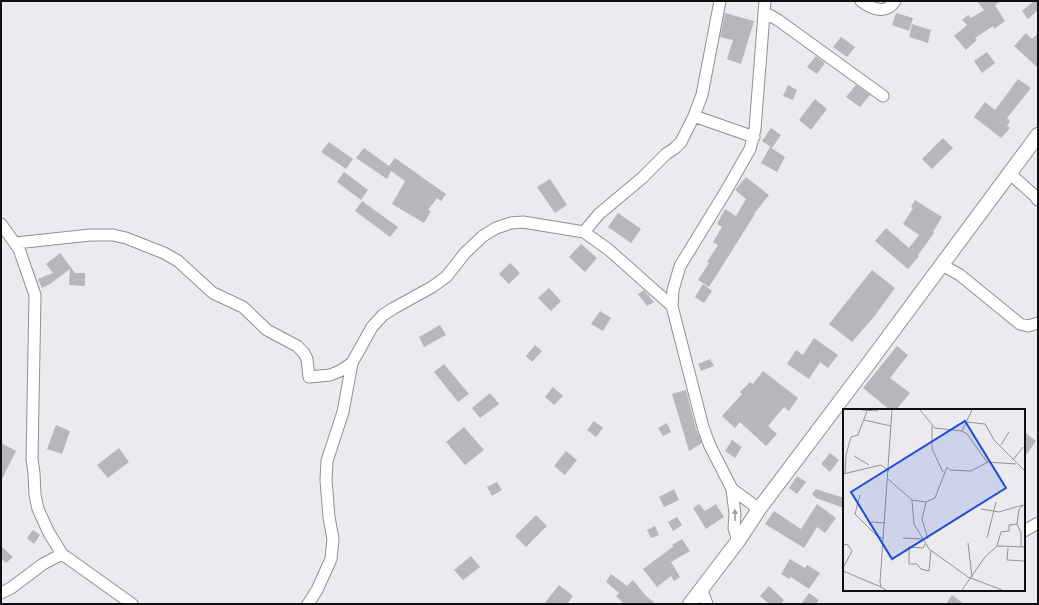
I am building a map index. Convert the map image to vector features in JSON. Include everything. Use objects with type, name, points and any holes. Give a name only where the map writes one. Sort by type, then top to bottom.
[{"type":"street","points":[[584,232],[599,214],[642,178],[666,154],[681,142],[694,116],[702,95],[720,1]]},
{"type":"street","points":[[738,541],[734,528],[736,514],[732,489],[710,446],[703,427],[672,306],[673,290],[680,266],[740,167],[750,149],[754,137],[765,1]]},
{"type":"street","points":[[861,1],[879,10],[886,9],[895,1]]},
{"type":"street","points":[[764,12],[778,20],[883,96]]},
{"type":"street","points":[[694,116],[754,137]]},
{"type":"street","points":[[690,604],[1038,135]]},
{"type":"street","points":[[1009,173],[1036,196],[1038,200]]},
{"type":"street","points":[[308,604],[317,590],[331,559],[333,539],[328,516],[326,480],[327,461],[343,412],[352,363],[372,327],[383,315],[432,287],[446,277],[465,253],[483,236],[496,228],[511,223],[523,222],[584,232],[608,250],[672,306]]},
{"type":"street","points":[[1,224],[16,243],[27,270],[35,300],[32,459],[35,495],[38,509],[44,524],[62,554],[132,604]]},
{"type":"street","points":[[16,243],[100,234],[119,235],[172,256],[210,290],[217,295],[243,307],[267,330],[297,346],[304,353],[307,359],[309,377],[330,375],[340,371],[352,363]]},
{"type":"street","points":[[942,265],[960,276],[1020,324],[1028,326],[1038,323]]},
{"type":"street","points":[[732,489],[759,509]]},
{"type":"street","points":[[1025,530],[1038,523]]},
{"type":"street","points":[[1,593],[11,588],[42,564],[62,554]]},
{"type":"street","points":[[701,588],[707,604]]},
{"type":"building","points":[[977,1],[1001,1],[995,5],[1005,21],[994,29],[993,26],[975,38],[977,40],[966,50],[954,36],[967,25],[962,20],[968,15],[971,18],[984,10]]},
{"type":"building","points":[[1034,1],[1038,1],[1038,10],[1028,19],[1022,11]]},
{"type":"building","points":[[725,13],[754,21],[741,64],[727,59],[733,40],[720,37]]},
{"type":"building","points":[[896,13],[913,18],[909,31],[892,25]]},
{"type":"building","points":[[912,24],[931,30],[928,43],[909,37]]},
{"type":"building","points":[[1026,33],[1032,39],[1038,33],[1038,68],[1014,46]]},
{"type":"building","points":[[841,37],[855,47],[847,57],[833,47]]},
{"type":"building","points":[[987,52],[995,63],[982,73],[974,61]]},
{"type":"building","points":[[816,56],[825,63],[817,74],[807,67]]},
{"type":"building","points":[[1018,79],[1031,88],[1007,118],[1010,121],[1007,126],[1010,128],[1001,138],[974,117],[985,102],[995,110]]},
{"type":"building","points":[[788,85],[797,90],[793,100],[783,96]]},
{"type":"building","points":[[856,85],[870,95],[860,107],[846,97]]},
{"type":"building","points":[[815,99],[827,109],[811,130],[799,120]]},
{"type":"building","points":[[771,128],[781,135],[772,148],[762,141]]},
{"type":"building","points":[[943,138],[953,148],[932,169],[922,159]]},
{"type":"building","points":[[329,142],[353,159],[346,169],[321,152]]},
{"type":"building","points":[[770,147],[785,157],[777,172],[761,163]]},
{"type":"building","points":[[364,148],[389,166],[395,158],[446,194],[441,201],[437,198],[428,210],[431,211],[424,223],[392,204],[405,181],[391,171],[387,179],[356,158]]},
{"type":"building","points":[[344,172],[368,190],[361,200],[337,182]]},
{"type":"building","points":[[746,177],[769,195],[754,214],[709,287],[698,280],[718,245],[713,242],[722,227],[717,224],[725,209],[736,216],[746,199],[735,190]]},
{"type":"building","points":[[550,179],[567,205],[555,213],[537,187]]},
{"type":"building","points":[[915,200],[942,217],[933,232],[934,233],[918,255],[919,256],[908,269],[875,241],[886,228],[909,248],[919,235],[903,224],[913,208],[911,207]]},
{"type":"building","points":[[362,201],[398,227],[390,237],[355,211]]},
{"type":"building","points":[[618,213],[641,229],[631,243],[608,227]]},
{"type":"building","points":[[581,244],[597,258],[585,272],[569,257]]},
{"type":"building","points":[[60,253],[75,273],[85,273],[85,286],[69,285],[70,269],[42,288],[38,279],[53,273],[46,264]]},
{"type":"building","points":[[510,263],[520,273],[509,284],[499,274]]},
{"type":"building","points":[[872,270],[895,288],[873,318],[852,342],[829,324]]},
{"type":"building","points":[[703,284],[712,291],[704,303],[695,297]]},
{"type":"building","points":[[549,288],[561,301],[551,311],[538,298]]},
{"type":"building","points":[[644,290],[654,302],[647,306],[638,294]]},
{"type":"building","points":[[600,311],[611,318],[603,331],[591,324]]},
{"type":"building","points":[[440,325],[446,335],[424,347],[419,337]]},
{"type":"building","points":[[814,338],[838,355],[828,368],[820,362],[809,379],[787,364],[796,350],[803,355]]},
{"type":"building","points":[[535,345],[542,351],[532,362],[526,356]]},
{"type":"building","points":[[897,346],[908,355],[890,378],[910,393],[897,409],[889,409],[863,388]]},
{"type":"building","points":[[710,359],[714,366],[701,371],[698,364]]},
{"type":"building","points":[[444,364],[469,394],[458,402],[434,372]]},
{"type":"building","points":[[763,371],[798,398],[789,411],[784,407],[768,426],[777,434],[766,446],[740,422],[735,428],[722,416],[742,394],[740,392],[750,382],[753,384]]},
{"type":"building","points":[[553,387],[563,396],[554,405],[545,397]]},
{"type":"building","points":[[686,390],[696,429],[702,443],[689,451],[672,394]]},
{"type":"building","points":[[490,393],[499,404],[480,418],[472,408]]},
{"type":"building","points":[[594,421],[603,428],[596,437],[587,430]]},
{"type":"building","points":[[667,423],[671,432],[663,436],[658,428]]},
{"type":"building","points":[[56,425],[70,431],[62,454],[47,449]]},
{"type":"building","points":[[464,427],[484,450],[465,465],[446,442]]},
{"type":"building","points":[[1025,433],[1036,441],[1025,457]]},
{"type":"building","points":[[732,440],[742,447],[735,458],[725,451]]},
{"type":"building","points":[[1,443],[16,451],[1,481]]},
{"type":"building","points":[[119,448],[129,462],[108,478],[97,465]]},
{"type":"building","points":[[566,451],[577,460],[565,475],[554,466]]},
{"type":"building","points":[[830,453],[839,460],[830,472],[821,464]]},
{"type":"building","points":[[797,476],[806,482],[797,494],[789,488]]},
{"type":"building","points":[[497,482],[502,490],[492,496],[487,487]]},
{"type":"building","points":[[674,489],[679,500],[664,507],[659,497]]},
{"type":"building","points":[[816,489],[843,498],[843,508],[816,498],[812,494]]},
{"type":"building","points":[[699,504],[705,511],[716,504],[724,517],[706,529],[693,508]]},
{"type":"building","points":[[817,504],[836,518],[825,533],[817,527],[804,548],[765,524],[774,511],[801,529]]},
{"type":"building","points":[[536,515],[547,526],[526,547],[515,536]]},
{"type":"building","points":[[677,517],[682,525],[673,531],[668,522]]},
{"type":"building","points":[[655,526],[659,535],[651,538],[647,530]]},
{"type":"building","points":[[33,530],[40,535],[34,544],[27,538]]},
{"type":"building","points":[[682,539],[690,551],[671,562],[680,577],[674,581],[671,576],[657,587],[643,569],[674,546],[672,545]]},
{"type":"building","points":[[1,546],[13,557],[6,563],[1,558]]},
{"type":"building","points":[[471,556],[480,567],[463,580],[454,570]]},
{"type":"building","points":[[790,559],[805,568],[807,565],[820,573],[809,589],[791,577],[789,579],[781,574]]},
{"type":"building","points":[[611,574],[627,586],[633,580],[646,596],[656,604],[624,604],[616,596],[619,593],[606,582]]},
{"type":"building","points":[[559,585],[573,596],[567,604],[544,604]]},
{"type":"building","points":[[769,586],[784,600],[781,604],[769,604],[760,596]]},
{"type":"building","points":[[809,593],[819,600],[816,604],[801,604]]},
{"type":"building","points":[[952,595],[964,604],[946,604]]}]
